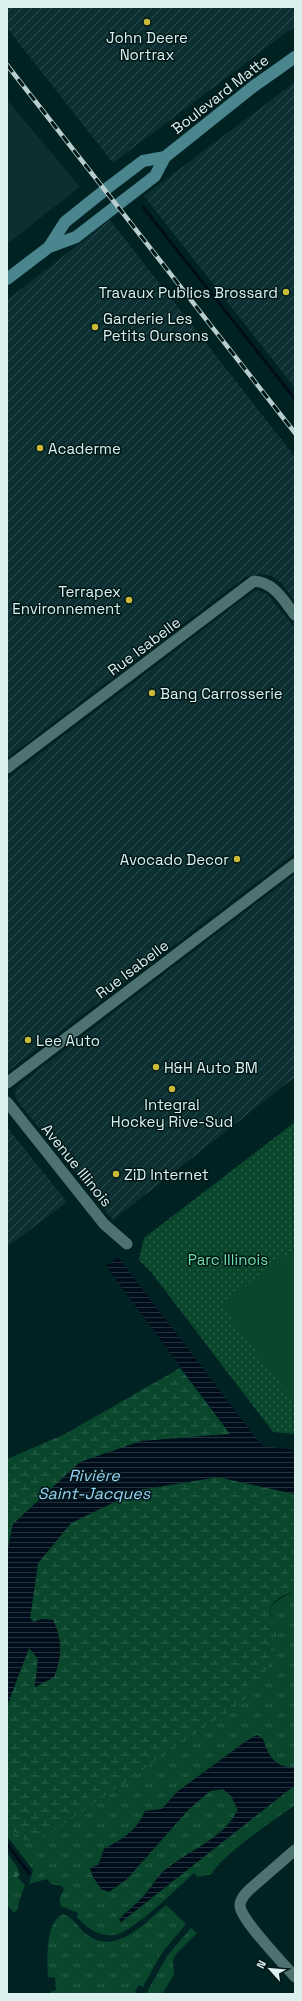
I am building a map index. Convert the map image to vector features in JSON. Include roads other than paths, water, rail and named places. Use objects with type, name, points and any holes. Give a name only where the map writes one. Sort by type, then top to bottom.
[{"type":"main road","name":"Boulevard Matte","points":[[7,279],[49,247],[76,238],[155,176],[165,157],[254,86],[295,57]]},
{"type":"main road","name":"Boulevard Matte","points":[[49,247],[65,222],[143,161],[165,157]]},
{"type":"street","name":"Rue Isabelle","points":[[7,768],[254,582],[262,582],[272,587],[295,615]]},
{"type":"street","name":"Rue Isabelle","points":[[7,1083],[295,864]]},
{"type":"street","name":"Avenue Illinois","points":[[7,1102],[104,1224],[127,1244]]},
{"type":"street","points":[[295,1850],[249,1890],[240,1905],[242,1914],[295,1977]]},
{"type":"water","name":"Rivière Saint-Jacques","points":[[118,1257],[262,1446],[295,1450],[295,1494],[218,1477],[139,1490],[71,1523],[38,1563],[30,1618],[33,1622],[42,1619],[53,1620],[60,1642],[60,1656],[57,1670],[54,1677],[35,1687],[38,1659],[29,1648],[7,1706],[7,1553],[13,1524],[80,1462],[141,1441],[230,1434],[106,1266]]},
{"type":"water","points":[[257,1735],[263,1739],[270,1756],[278,1764],[288,1767],[295,1767],[295,1785],[121,1922],[119,1919],[139,1901],[161,1874],[170,1866],[214,1838],[232,1820],[238,1809],[231,1796],[223,1789],[210,1791],[190,1808],[127,1879],[109,1892],[101,1889],[93,1877],[90,1868],[100,1864],[104,1849],[129,1834],[134,1829],[145,1811],[162,1809],[177,1792],[245,1742]]},
{"type":"waterway","points":[[143,207],[295,399]]},
{"type":"waterway","points":[[7,1844],[29,1873]]},
{"type":"railway","points":[[7,65],[295,433]]},
{"type":"place","name":"John Deere Nortrax","points":[[147,22]]},
{"type":"place","name":"Travaux Publics Brossard","points":[[286,292]]},
{"type":"place","name":"Garderie Les Petits Oursons","points":[[95,327]]},
{"type":"place","name":"Acaderme","points":[[40,448]]},
{"type":"place","name":"Terrapex Environnement","points":[[129,600]]},
{"type":"place","name":"Bang Carrosserie","points":[[152,693]]},
{"type":"place","name":"Avocado Decor","points":[[237,859]]},
{"type":"place","name":"Lee Auto","points":[[28,1040]]},
{"type":"place","name":"H&H Auto BM","points":[[156,1067]]},
{"type":"place","name":"Integral Hockey Rive-Sud","points":[[172,1089]]},
{"type":"place","name":"ZiD Internet","points":[[116,1174]]},
{"type":"park label","name":"Parc Illinois","points":[[228,1259]]}]
